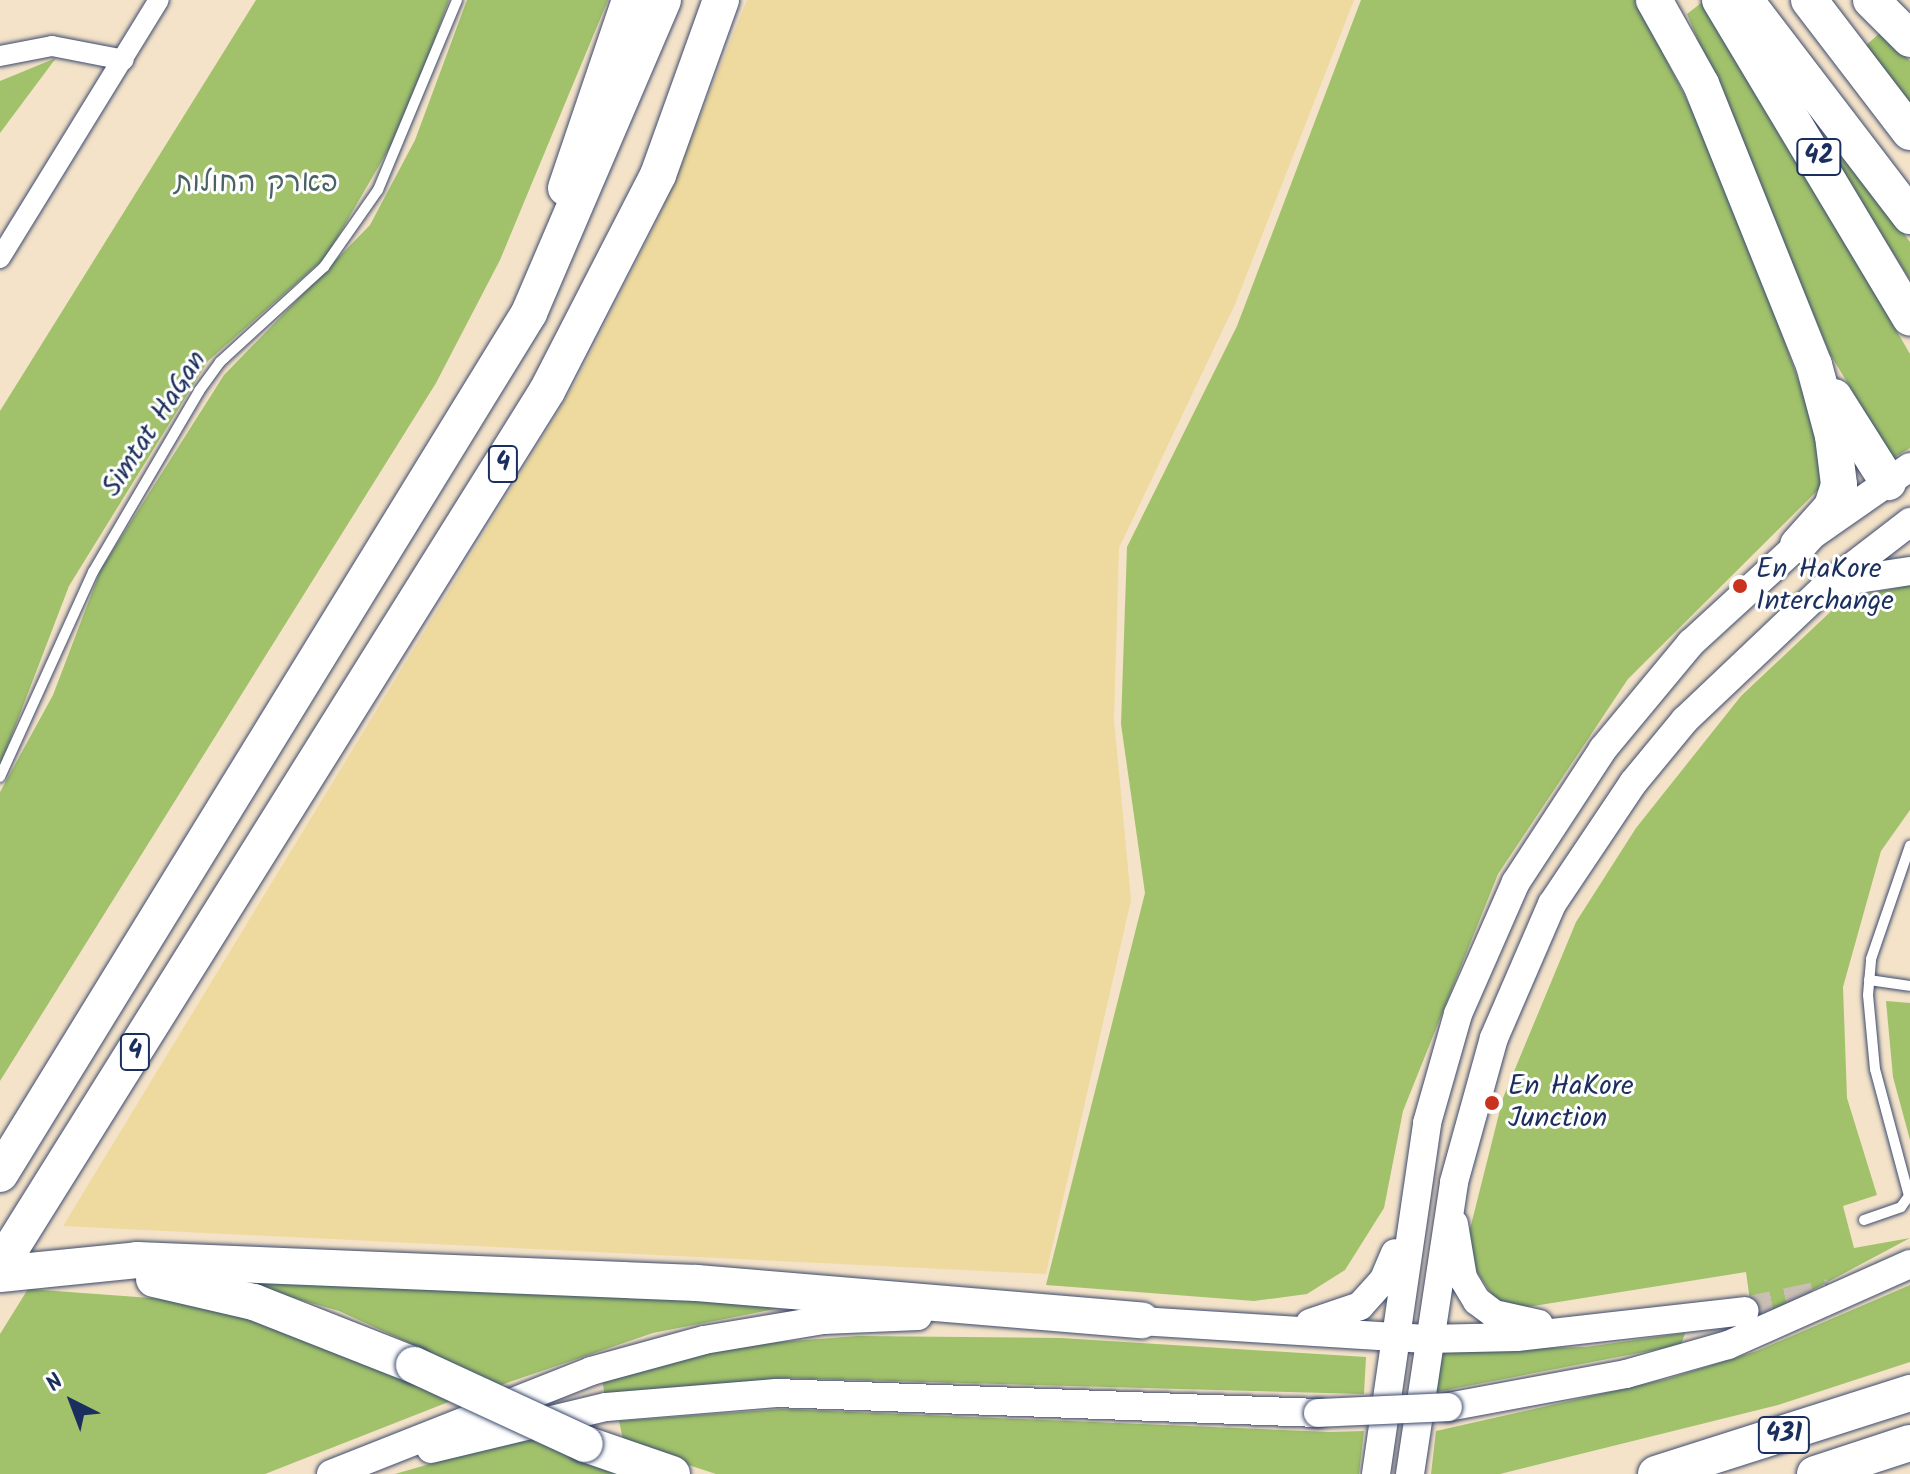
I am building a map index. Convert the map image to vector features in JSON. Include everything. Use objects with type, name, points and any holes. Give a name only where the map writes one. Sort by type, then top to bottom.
[{"type":"highway","points":[[529,313],[630,0]]},
{"type":"highway","name":"4","points":[[0,1174],[529,313],[663,0]]},
{"type":"highway","name":"4","points":[[0,1266],[554,379],[658,175],[721,0]]},
{"type":"highway","points":[[1654,0],[1701,84],[1814,365],[1841,465],[1832,507],[1798,545]]},
{"type":"highway","name":"42","points":[[1720,0],[1910,318]]},
{"type":"highway","points":[[1745,0],[1910,216]]},
{"type":"highway","points":[[1809,0],[1910,132]]},
{"type":"highway","points":[[1871,0],[1910,39]]},
{"type":"highway","points":[[1814,365],[1899,474]]},
{"type":"highway","points":[[0,1274],[137,1260],[666,1281],[1141,1320]]},
{"type":"highway","points":[[0,1274],[184,1284],[254,1302],[414,1365],[585,1444],[672,1474]]},
{"type":"highway","name":"431","points":[[1656,1474],[1910,1393]]},
{"type":"highway","name":"431","points":[[1815,1474],[1910,1443]]},
{"type":"highway","points":[[1851,1474],[1910,1459]]},
{"type":"main road","points":[[1376,1474],[1411,1202],[1458,1014],[1516,882],[1650,690],[1798,545],[1899,474],[1910,522],[1823,589],[1675,732],[1581,858],[1510,995],[1454,1182],[1426,1339],[1410,1474]]},
{"type":"main road","points":[[1823,589],[1861,574],[1910,571]]},
{"type":"main road","points":[[1454,1182],[1454,1244],[1463,1278],[1483,1308],[1528,1323],[1619,1327]]},
{"type":"main road","points":[[1273,1328],[1342,1315],[1374,1294],[1411,1202]]},
{"type":"main road","points":[[338,1472],[606,1407],[776,1393],[1318,1413],[1448,1407],[1587,1383],[1715,1349],[1910,1264]]},
{"type":"main road","points":[[338,1472],[591,1371],[704,1340],[857,1317],[1141,1320],[1426,1339],[1619,1327],[1745,1311]]},
{"type":"street","points":[[0,258],[159,0]]},
{"type":"street","points":[[0,56],[52,46],[124,60]]},
{"type":"lane","name":"Simtat HaGan","points":[[0,777],[93,572],[199,391],[220,362],[324,267],[378,190],[457,0]]},
{"type":"lane","points":[[1864,1220],[1901,1207],[1909,1196],[1875,1069],[1869,980],[1910,846]]},
{"type":"lane","points":[[1869,980],[1910,986]]},
{"type":"green space","name":"פארק החולות","points":[[256,0],[449,0],[405,121],[326,257],[208,361],[69,586],[0,766],[0,411]]},
{"type":"green space","points":[[467,0],[608,0],[500,260],[436,383],[0,1081],[0,792],[53,695],[101,569],[224,375],[370,225],[415,140]]},
{"type":"green space","points":[[1361,0],[1636,0],[1727,179],[1826,458],[1820,488],[1628,679],[1498,874],[1403,1111],[1384,1208],[1345,1270],[1307,1294],[1254,1301],[1046,1285],[1145,893],[1121,724],[1127,547],[1237,326]]},
{"type":"green space","points":[[1705,0],[1910,354],[1910,448],[1893,458],[1830,354],[1687,14]]},
{"type":"green space","points":[[1882,31],[1910,61],[1910,103],[1863,48]]},
{"type":"green space","points":[[56,58],[0,133],[0,81]]},
{"type":"green space","points":[[1846,152],[1910,242],[1910,280],[1832,155]]},
{"type":"green space","points":[[1910,585],[1910,810],[1881,851],[1843,987],[1847,1098],[1877,1195],[1843,1206],[1854,1248],[1910,1238],[1753,1322],[1746,1272],[1527,1307],[1496,1301],[1468,1258],[1469,1233],[1503,1098],[1576,922],[1636,828],[1741,696],[1844,599]]},
{"type":"green space","points":[[1886,1001],[1910,1003],[1910,1140],[1893,1077]]},
{"type":"green space","points":[[225,1278],[816,1301],[653,1333],[501,1385],[339,1311]]},
{"type":"green space","points":[[1910,1285],[1910,1362],[1778,1405],[1500,1474],[1431,1474],[1436,1431],[1667,1379],[1757,1351]]},
{"type":"green space","points":[[28,1289],[192,1301],[308,1334],[451,1401],[265,1474],[0,1474],[0,1334]]},
{"type":"green space","points":[[1685,1333],[1681,1345],[1436,1392],[1443,1350],[1586,1347]]},
{"type":"green space","points":[[858,1336],[1061,1338],[1366,1357],[1364,1394],[783,1378],[605,1397],[602,1379],[662,1362],[753,1344]]},
{"type":"green space","points":[[782,1409],[1364,1431],[1359,1474],[716,1474],[624,1444],[619,1421]]},
{"type":"green space","points":[[523,1437],[619,1474],[395,1474]]},
{"type":"sand","points":[[747,0],[1354,0],[1236,302],[1119,548],[1114,720],[1131,900],[1046,1274],[63,1226],[576,382],[661,213]]},
{"type":"tunnel","points":[[1745,1311],[1830,1293]]},
{"type":"place","name":"En HaKore Interchange","points":[[1740,586]]},
{"type":"place","name":"En HaKore Junction","points":[[1492,1103]]}]
